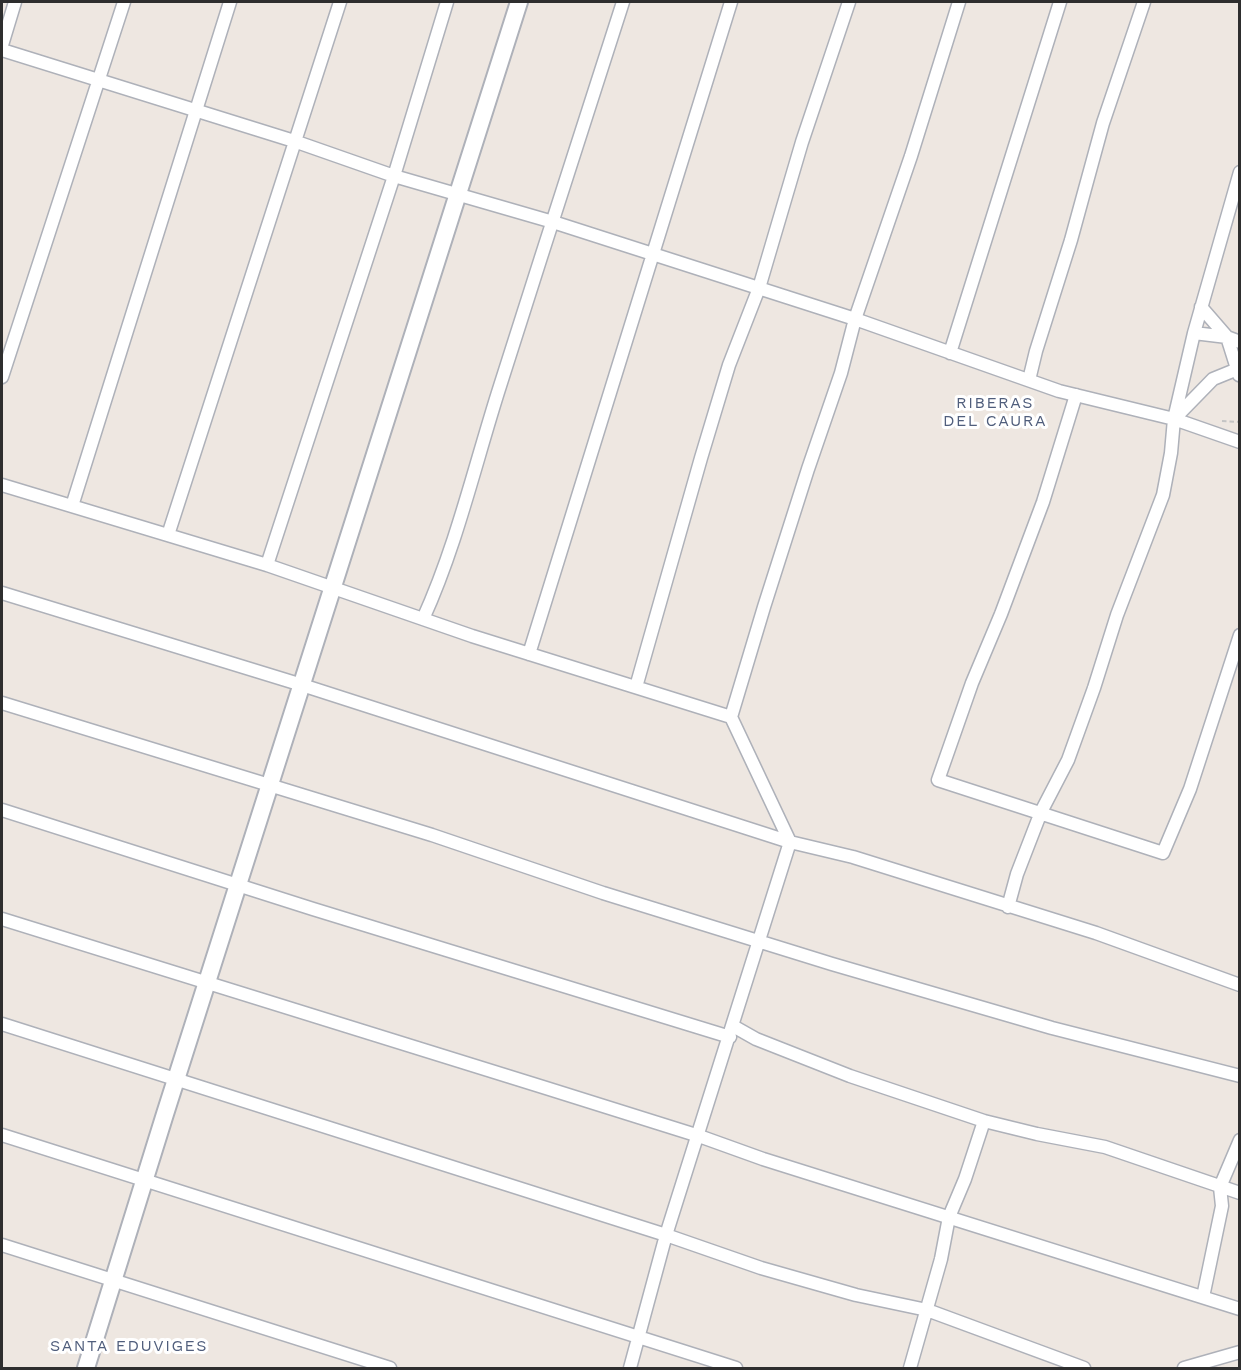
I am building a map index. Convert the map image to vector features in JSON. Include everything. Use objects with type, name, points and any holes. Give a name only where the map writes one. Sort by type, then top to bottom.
[{"type":"street","points":[[15,2],[2,47],[294,141],[394,176],[553,222],[855,319],[1029,380],[1076,395],[1174,419],[1239,442]]},
{"type":"street","points":[[2,377],[124,2]]},
{"type":"street","points":[[72,506],[230,2]]},
{"type":"street","points":[[168,535],[340,2]]},
{"type":"street","points":[[267,565],[394,176],[447,2]]},
{"type":"street","points":[[86,1368],[175,1080],[519,2]]},
{"type":"street","points":[[423,619],[441,581],[499,388],[622,2]]},
{"type":"street","points":[[529,654],[731,2]]},
{"type":"street","points":[[636,687],[729,365],[759,288],[802,142],[849,2]]},
{"type":"street","points":[[630,1368],[666,1235],[732,1032],[790,842],[731,717],[804,479],[841,374],[855,319],[911,156],[959,2]]},
{"type":"street","points":[[950,353],[1060,2]]},
{"type":"street","points":[[1029,380],[1103,123],[1144,2]]},
{"type":"street","points":[[1008,907],[1017,874],[1041,812],[1068,760],[1117,615],[1163,495],[1171,453],[1174,419],[1194,333],[1239,172]]},
{"type":"street","points":[[1174,419],[1213,379],[1239,371],[1227,337],[1201,307]]},
{"type":"street","points":[[1194,333],[1227,337],[1239,342]]},
{"type":"street","points":[[1076,395],[1043,502],[1001,614],[972,683],[938,780],[1163,853],[1190,789],[1239,635]]},
{"type":"street","points":[[2,485],[267,565],[529,654],[731,717]]},
{"type":"street","points":[[2,593],[302,685],[790,842],[853,857],[1096,933],[1239,985]]},
{"type":"street","points":[[2,703],[432,835],[603,893],[843,968],[1052,1028],[1239,1076]]},
{"type":"street","points":[[2,810],[238,885],[756,1039],[850,1076],[984,1121],[1105,1147],[1239,1193]]},
{"type":"street","points":[[2,919],[699,1136],[763,1159],[1239,1308]]},
{"type":"street","points":[[2,1024],[666,1235],[761,1268],[856,1295],[927,1310],[1083,1368]]},
{"type":"street","points":[[910,1368],[927,1310],[949,1217],[965,1179],[984,1121]]},
{"type":"street","points":[[2,1135],[736,1368]]},
{"type":"street","points":[[1203,1297],[1222,1206],[1220,1187],[1239,1140]]},
{"type":"street","points":[[2,1245],[390,1368]]},
{"type":"street","points":[[1184,1368],[1239,1352]]},
{"type":"district","name":"RIBERAS DEL CAURA","points":[[995,412]]},
{"type":"district","name":"SANTA EDUVIGES","points":[[129,1346]]}]
